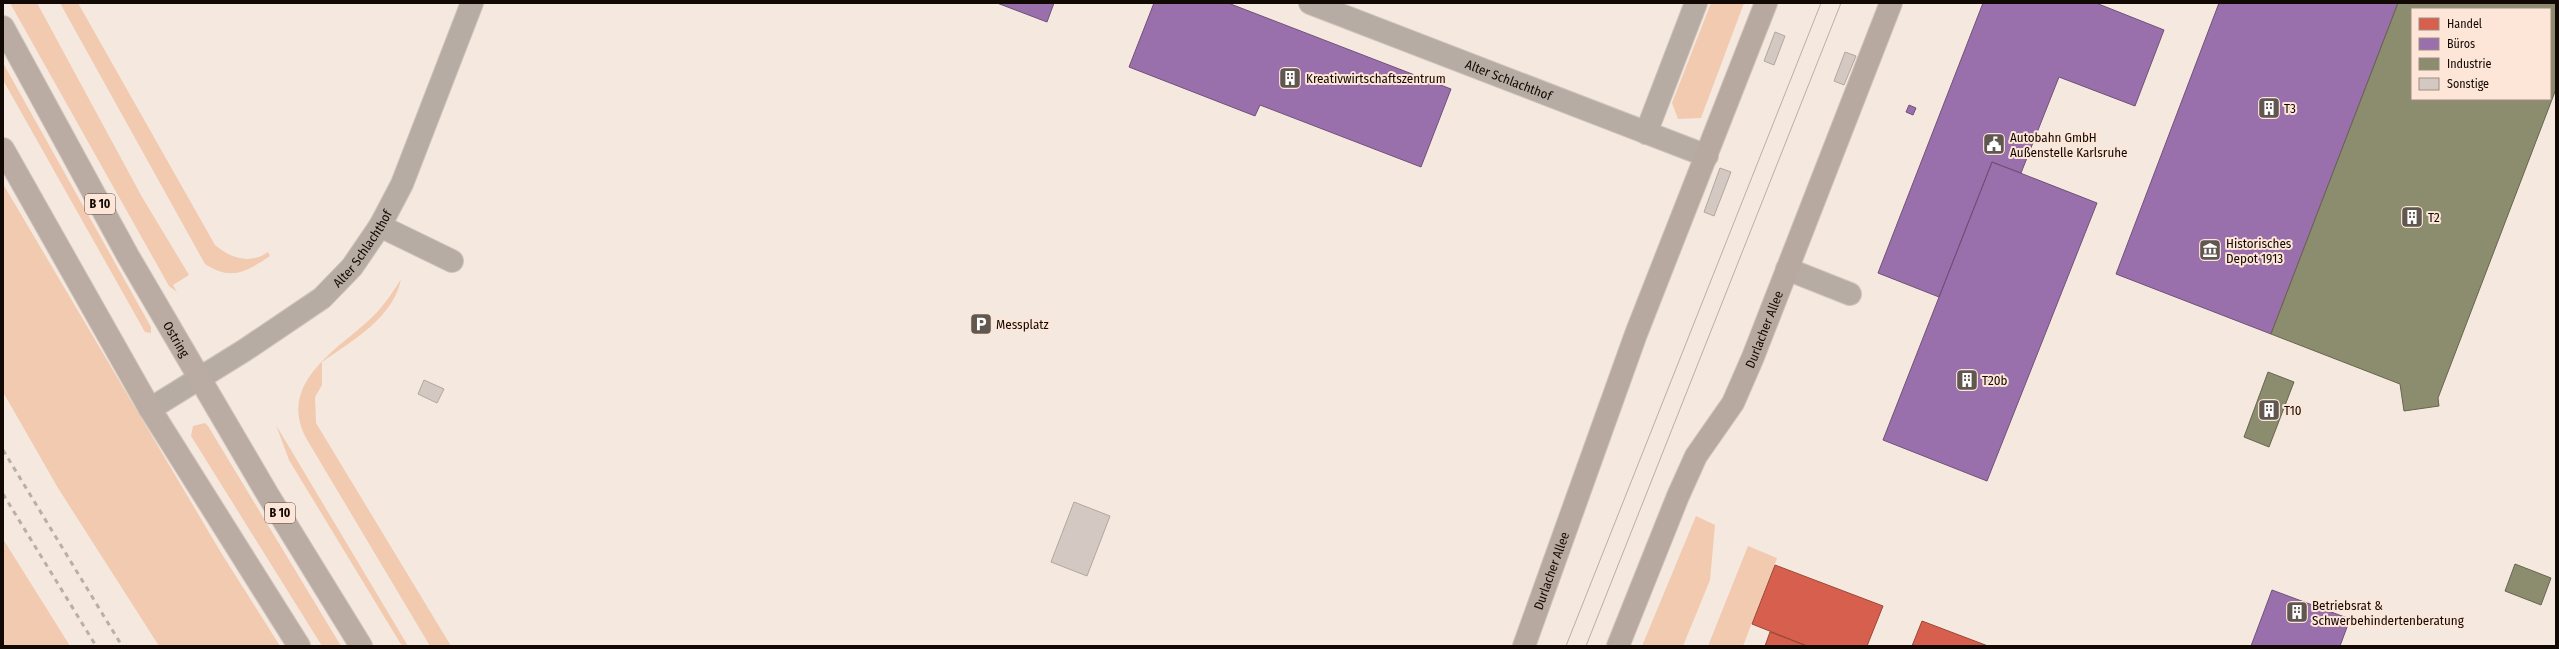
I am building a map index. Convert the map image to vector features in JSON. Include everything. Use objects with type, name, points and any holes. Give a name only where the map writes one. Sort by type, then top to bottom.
[{"type":"main road","name":"Ostring","points":[[3,27],[128,256],[202,378],[268,495],[361,646]]},
{"type":"main road","points":[[3,149],[150,409],[299,646]]},
{"type":"street","name":"Alter Schlachthof","points":[[150,409],[202,378],[322,298],[352,267],[380,226],[402,184],[472,3]]},
{"type":"street","name":"Alter Schlachthof","points":[[1310,3],[1707,156]]},
{"type":"street","points":[[1646,133],[1696,3]]},
{"type":"street","name":"Durlacher Allee","points":[[1524,646],[1636,334],[1766,3]]},
{"type":"street","name":"Durlacher Allee","points":[[1618,646],[1678,496],[1696,456],[1732,403],[1753,357],[1891,3]]},
{"type":"street","points":[[380,226],[452,261]]},
{"type":"street","points":[[1787,270],[1850,294]]},
{"type":"shaded area","points":[[10,3],[37,3],[142,197],[189,275],[173,285],[177,292],[169,286]]},
{"type":"shaded area","points":[[60,3],[78,3],[215,245],[221,250],[240,258],[254,258],[268,252],[270,256],[246,270],[231,273],[214,269],[205,264]]},
{"type":"shaded area","points":[[1711,3],[1744,3],[1701,118],[1678,119],[1672,103]]},
{"type":"shaded area","points":[[3,63],[151,327],[151,333],[145,332],[3,80]]},
{"type":"shaded area","points":[[3,184],[220,551],[280,646],[159,646],[58,488],[3,392]]},
{"type":"shaded area","points":[[401,279],[397,293],[381,316],[358,337],[322,362],[322,385],[315,397],[316,423],[451,646],[430,646],[306,438],[299,419],[299,402],[304,386],[313,371],[325,358],[339,345],[377,312]]},
{"type":"shaded area","points":[[205,423],[341,646],[322,646],[191,436],[193,426]]},
{"type":"shaded area","points":[[276,425],[408,646],[402,646],[289,460]]},
{"type":"shaded area","points":[[1696,516],[1715,525],[1710,580],[1683,646],[1642,646]]},
{"type":"shaded area","points":[[3,539],[70,646],[3,646]]},
{"type":"shaded area","points":[[1748,546],[1777,558],[1743,646],[1708,646]]},
{"type":"building: Handel","points":[[1775,565],[1883,606],[1867,646],[1807,646],[1752,624]]},
{"type":"building: Handel","points":[[1922,621],[1988,646],[1912,646]]},
{"type":"building: Handel","points":[[1770,632],[1807,646],[1765,646]]},
{"type":"building: Büros","points":[[997,3],[1054,3],[1047,22]]},
{"type":"building: Büros","name":"Kreativwirtschaftszentrum","points":[[1154,3],[1228,3],[1451,89],[1421,167],[1260,105],[1255,116],[1129,67]]},
{"type":"building: Büros","points":[[1983,3],[2096,3],[2164,30],[2135,106],[2059,77],[2021,173],[1992,162],[1939,297],[1878,273]]},
{"type":"building: Büros","name":"T3","points":[[2219,3],[2398,3],[2271,334],[2116,274]]},
{"type":"building: Büros","points":[[1909,105],[1916,108],[1913,115],[1906,112]]},
{"type":"building: Büros","name":"T20b","points":[[1992,162],[2097,203],[1987,481],[1883,440]]},
{"type":"building: Büros","name":"Betriebsrat & Schwerbehindertenberatung","points":[[2272,590],[2350,619],[2340,646],[2251,646]]},
{"type":"building: Industrie","name":"T2","points":[[2398,3],[2556,3],[2556,89],[2438,398],[2439,406],[2404,411],[2400,384],[2271,334]]},
{"type":"building: Industrie","name":"T10","points":[[2268,372],[2294,382],[2269,447],[2244,437]]},
{"type":"building: Industrie","points":[[2515,564],[2551,578],[2541,605],[2505,591]]},
{"type":"building: Sonstige","points":[[1775,32],[1785,36],[1774,65],[1764,61]]},
{"type":"building: Sonstige","points":[[1845,52],[1856,56],[1844,85],[1834,81]]},
{"type":"building: Sonstige","points":[[1720,168],[1731,172],[1714,216],[1704,212]]},
{"type":"building: Sonstige","points":[[424,380],[444,389],[437,403],[418,394]]},
{"type":"building: Sonstige","points":[[1074,502],[1110,516],[1087,576],[1051,562]]},
{"type":"tram line","points":[[1566,646],[1821,3]]},
{"type":"tram line","points":[[1586,646],[1841,3]]},
{"type":"railway","points":[[3,450],[122,646]]},
{"type":"railway","points":[[3,494],[96,646]]},
{"type":"place","name":"Kreativwirtschaftszentrum","points":[[1290,78]]},
{"type":"place","name":"T3","points":[[2269,108]]},
{"type":"place","name":"Autobahn GmbH Außenstelle Karlsruhe","points":[[1994,144]]},
{"type":"place","name":"T2","points":[[2412,217]]},
{"type":"place","name":"Historisches Depot 1913","points":[[2210,250]]},
{"type":"place","name":"Messplatz","points":[[981,324]]},
{"type":"place","name":"T20b","points":[[1967,380]]},
{"type":"place","name":"T10","points":[[2269,410]]},
{"type":"place","name":"Betriebsrat & Schwerbehindertenberatung","points":[[2297,612]]}]
